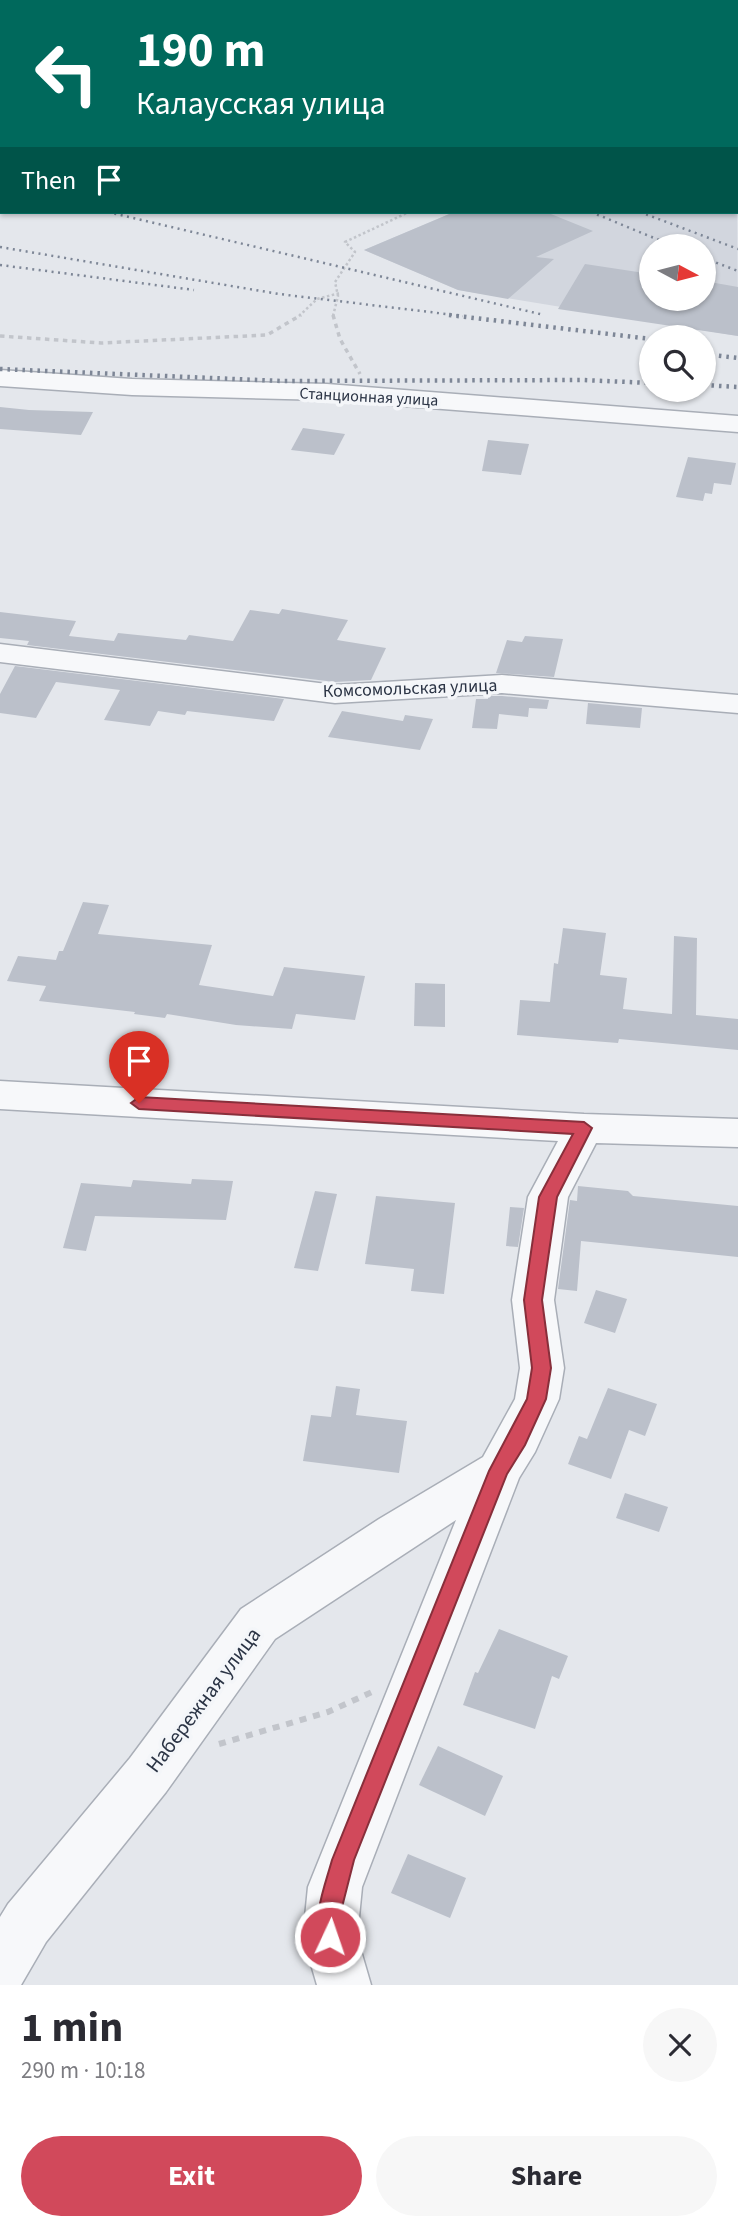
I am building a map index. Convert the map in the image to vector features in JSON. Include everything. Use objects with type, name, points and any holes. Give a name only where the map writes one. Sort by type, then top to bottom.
[{"type":"street","name":"Станционная улица","points":[[0,378],[111,386],[361,395],[738,424]]},
{"type":"street","name":"Комсомольская улица","points":[[0,653],[335,694],[379,693],[432,685],[502,684],[738,704]]},
{"type":"street","points":[[0,1095],[584,1128],[738,1133]]},
{"type":"street","points":[[344,1985],[330,1937],[335,1887],[499,1471],[519,1439],[537,1399],[542,1368],[533,1300],[548,1197],[584,1128]]},
{"type":"street","name":"Набережная улица","points":[[0,1969],[27,1923],[148,1775],[258,1624],[396,1533],[499,1471]]},
{"type":"path","points":[[361,395],[360,373],[344,353],[333,315],[340,293],[335,282],[355,252],[345,242],[405,214]]},
{"type":"path","points":[[0,336],[101,343],[267,335],[295,320],[317,299],[340,293]]},
{"type":"path","points":[[208,1749],[263,1729],[328,1712],[418,1672]]},
{"type":"shaded area","points":[[449,214],[737,214],[738,336],[716,332],[716,325],[671,325],[458,290],[364,250]]},
{"type":"building","points":[[449,214],[551,214],[593,231],[536,257],[554,259],[508,299],[458,290],[364,250]]},
{"type":"building","points":[[585,264],[639,272],[639,312],[716,312],[716,283],[738,287],[738,336],[716,333],[716,325],[665,325],[558,309]]},
{"type":"building","points":[[0,407],[93,412],[81,435],[0,429]]},
{"type":"building","points":[[303,428],[345,434],[334,455],[291,450]]},
{"type":"building","points":[[488,440],[529,444],[521,475],[482,471]]},
{"type":"building","points":[[688,457],[736,463],[731,485],[714,483],[712,494],[705,493],[703,501],[676,497]]},
{"type":"building","points":[[282,609],[348,620],[337,640],[386,648],[371,680],[335,682],[27,645],[29,641],[0,638],[0,612],[76,621],[69,636],[114,641],[118,633],[186,640],[189,635],[233,641],[250,610],[279,614]]},
{"type":"building","points":[[525,636],[563,639],[554,677],[496,673],[507,640],[522,642]]},
{"type":"building","points":[[15,666],[284,699],[274,721],[187,711],[185,715],[158,711],[150,726],[104,720],[120,690],[56,682],[36,718],[0,713],[0,694]]},
{"type":"building","points":[[488,696],[549,700],[547,709],[529,708],[528,717],[499,714],[497,729],[472,728],[476,699],[488,699]]},
{"type":"building","points":[[588,703],[642,708],[640,728],[586,724]]},
{"type":"building","points":[[342,711],[403,721],[405,715],[433,719],[420,750],[328,737]]},
{"type":"building","points":[[83,902],[109,905],[98,934],[212,945],[199,985],[273,996],[284,967],[365,976],[355,1020],[296,1014],[292,1029],[236,1025],[167,1014],[165,1018],[39,1001],[46,986],[7,981],[18,956],[56,960],[59,951],[63,951]]},
{"type":"building","points":[[563,928],[606,933],[600,975],[627,978],[623,1009],[672,1014],[674,936],[697,938],[696,1015],[738,1019],[738,1050],[619,1039],[618,1043],[517,1035],[520,1000],[550,1002],[554,963],[558,964]]},
{"type":"building","points":[[415,983],[445,984],[445,1027],[414,1026]]},
{"type":"building","points":[[192,1179],[233,1181],[226,1220],[95,1216],[86,1251],[63,1248],[81,1183],[131,1187],[133,1180],[191,1184]]},
{"type":"building","points":[[578,1186],[628,1191],[633,1196],[738,1206],[738,1257],[581,1241],[577,1291],[558,1289],[570,1200],[577,1201]]},
{"type":"building","points":[[315,1191],[337,1194],[318,1271],[294,1268]]},
{"type":"building","points":[[376,1196],[455,1203],[444,1294],[411,1291],[414,1269],[365,1264]]},
{"type":"building","points":[[510,1207],[524,1208],[518,1247],[506,1246]]},
{"type":"building","points":[[596,1290],[627,1299],[615,1333],[584,1323]]},
{"type":"building","points":[[336,1386],[360,1389],[356,1415],[407,1421],[399,1473],[303,1461],[311,1415],[331,1417]]},
{"type":"building","points":[[608,1388],[657,1404],[645,1436],[629,1430],[611,1479],[568,1464],[579,1436],[587,1439]]},
{"type":"building","points":[[625,1493],[668,1507],[659,1532],[616,1518]]},
{"type":"building","points":[[499,1629],[568,1656],[559,1679],[552,1676],[535,1729],[463,1705],[475,1672],[478,1673]]},
{"type":"building","points":[[438,1746],[503,1776],[485,1816],[419,1785]]},
{"type":"building","points":[[408,1854],[466,1878],[450,1918],[391,1893]]},
{"type":"railway","points":[[116,214],[544,315]]},
{"type":"railway","points":[[596,214],[644,234]]},
{"type":"railway","points":[[645,214],[738,249]]},
{"type":"railway","points":[[0,247],[279,294],[463,316]]},
{"type":"railway","points":[[716,263],[738,271]]},
{"type":"railway","points":[[0,265],[194,290]]},
{"type":"railway","points":[[449,315],[639,338]]},
{"type":"railway","points":[[716,355],[738,358]]},
{"type":"railway","points":[[0,369],[282,381],[582,380],[639,382]]},
{"type":"railway","points":[[716,386],[738,387]]},
{"type":"route","points":[[139,1103],[584,1128],[548,1197],[533,1300],[542,1368],[537,1399],[519,1439],[499,1471],[343,1860],[330,1911],[330,1937]]}]
